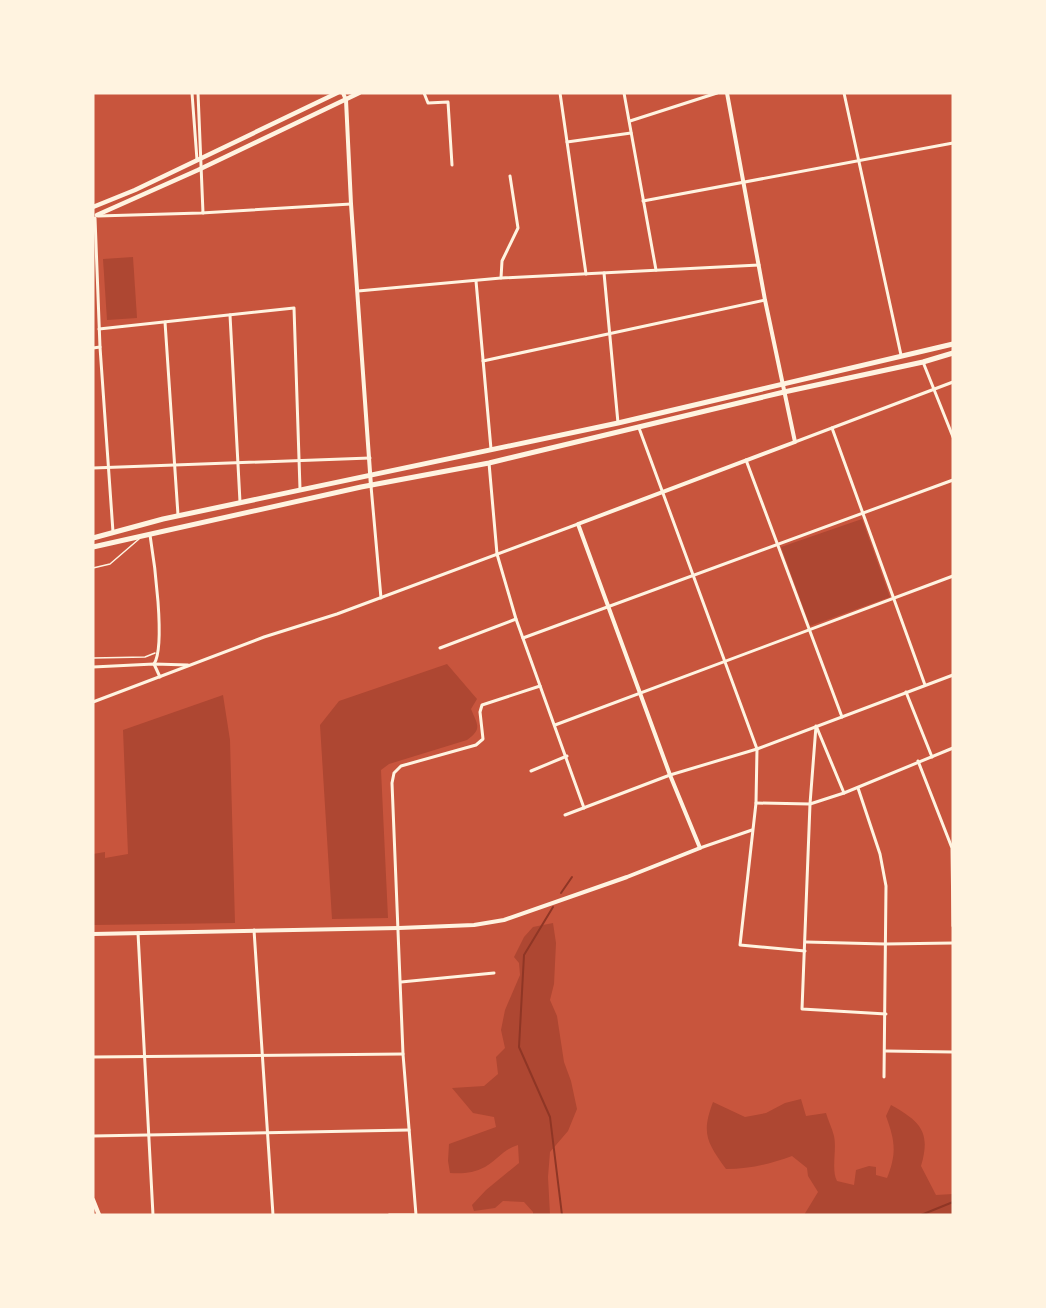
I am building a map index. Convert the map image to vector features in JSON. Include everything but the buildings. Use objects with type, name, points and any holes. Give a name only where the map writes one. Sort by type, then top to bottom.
[{"type":"main road","points":[[95,217],[272,124],[337,93]]},
{"type":"main road","points":[[95,217],[97,211],[93,208],[200,162],[276,133],[359,93]]},
{"type":"main road","points":[[272,124],[276,133]]},
{"type":"main road","points":[[93,547],[371,486],[489,463],[639,428],[953,344]]},
{"type":"main road","points":[[93,538],[178,516],[300,489],[783,388],[923,362],[953,353]]},
{"type":"main road","points":[[93,1200],[99,1215]]},
{"type":"street","points":[[343,93],[346,100],[351,204],[381,598]]},
{"type":"street","points":[[424,93],[428,104],[448,102],[452,165]]},
{"type":"street","points":[[560,93],[586,274]]},
{"type":"street","points":[[624,93],[656,270]]},
{"type":"street","points":[[629,121],[717,93]]},
{"type":"street","points":[[727,93],[765,300],[795,442]]},
{"type":"street","points":[[844,93],[901,357]]},
{"type":"street","points":[[200,162],[192,94],[198,94],[203,213]]},
{"type":"street","points":[[567,142],[631,133]]},
{"type":"street","points":[[643,201],[953,143]]},
{"type":"street","points":[[501,278],[502,261],[518,228],[510,176]]},
{"type":"street","points":[[113,532],[100,348],[95,217],[351,204]]},
{"type":"street","points":[[358,291],[501,278],[759,265]]},
{"type":"street","points":[[604,273],[618,423]]},
{"type":"street","points":[[476,281],[490,450]]},
{"type":"street","points":[[483,362],[765,300]]},
{"type":"street","points":[[99,329],[294,308],[300,489]]},
{"type":"street","points":[[230,315],[240,503]]},
{"type":"street","points":[[165,322],[178,516]]},
{"type":"street","points":[[93,348],[100,348]]},
{"type":"street","points":[[923,362],[953,437]]},
{"type":"street","points":[[93,702],[189,665],[381,598],[953,382]]},
{"type":"street","points":[[639,428],[757,749],[756,803],[740,945],[805,951]]},
{"type":"street","points":[[832,428],[925,685]]},
{"type":"street","points":[[93,468],[370,458]]},
{"type":"street","points":[[746,460],[842,717]]},
{"type":"street","points":[[489,463],[497,554],[516,619],[584,808]]},
{"type":"street","points":[[523,638],[953,480]]},
{"type":"street","points":[[578,524],[670,775],[700,848]]},
{"type":"street","points":[[147,534],[159,625],[159,651],[154,663],[160,677]]},
{"type":"street","points":[[555,725],[953,576]]},
{"type":"street","points":[[440,648],[516,619]]},
{"type":"street","points":[[93,667],[154,663],[189,665]]},
{"type":"street","points":[[565,815],[670,775],[757,749],[953,675]]},
{"type":"street","points":[[389,1215],[416,1215],[403,1054],[392,783],[394,773],[401,766],[476,745],[483,739],[480,712],[482,705],[540,686]]},
{"type":"street","points":[[906,692],[932,757]]},
{"type":"street","points":[[816,726],[844,793]]},
{"type":"street","points":[[816,726],[810,804],[802,1009],[886,1014]]},
{"type":"street","points":[[814,749],[824,747]]},
{"type":"street","points":[[756,803],[810,804],[858,788],[953,748]]},
{"type":"street","points":[[531,771],[567,756]]},
{"type":"street","points":[[918,762],[952,848],[953,926]]},
{"type":"street","points":[[858,788],[885,871],[884,1077]]},
{"type":"street","points":[[93,934],[399,928],[504,920],[752,830]]},
{"type":"street","points":[[254,930],[273,1215]]},
{"type":"street","points":[[138,933],[153,1215]]},
{"type":"street","points":[[806,942],[953,943]]},
{"type":"street","points":[[401,982],[494,973]]},
{"type":"street","points":[[885,1051],[953,1052]]},
{"type":"street","points":[[93,1057],[403,1054]]},
{"type":"street","points":[[93,1136],[409,1130]]},
{"type":"lane","points":[[93,568],[110,564],[147,534]]},
{"type":"lane","points":[[93,658],[145,657],[152,656],[159,651]]},
{"type":"shaded area","points":[[133,257],[137,318],[107,320],[103,259]]},
{"type":"shaded area","points":[[862,519],[890,597],[810,626],[781,547]]},
{"type":"shaded area","points":[[447,664],[477,699],[471,709],[477,722],[477,729],[467,740],[389,764],[381,770],[388,918],[332,919],[320,725],[339,701]]},
{"type":"shaded area","points":[[223,695],[230,740],[235,923],[93,925],[93,854],[105,852],[105,858],[128,854],[123,730]]},
{"type":"shaded area","points":[[553,923],[556,943],[554,984],[550,1000],[557,1016],[564,1062],[577,1109],[568,1131],[550,1152],[548,1177],[550,1215],[533,1215],[524,1202],[503,1201],[495,1208],[474,1211],[472,1205],[486,1190],[519,1163],[518,1145],[481,1169],[468,1173],[450,1173],[449,1144],[496,1127],[494,1117],[473,1113],[452,1088],[484,1086],[498,1074],[496,1057],[505,1048],[501,1030],[505,1010],[520,975],[519,963],[514,957],[524,937],[533,927]]},
{"type":"shaded area","points":[[801,1099],[806,1116],[826,1113],[834,1136],[835,1176],[837,1181],[854,1185],[856,1170],[869,1166],[876,1167],[876,1175],[887,1178],[893,1154],[893,1140],[886,1116],[891,1105],[910,1117],[924,1136],[925,1145],[921,1166],[936,1195],[953,1194],[953,1215],[804,1215],[818,1192],[808,1176],[807,1168],[792,1156],[760,1165],[726,1169],[714,1152],[708,1137],[707,1122],[713,1102],[745,1117],[766,1113],[785,1103]]},
{"type":"waterway","points":[[561,893],[572,877]]},
{"type":"waterway","points":[[553,907],[524,955],[519,1047],[550,1117],[562,1215]]},
{"type":"waterway","points":[[921,1215],[953,1202]]}]
